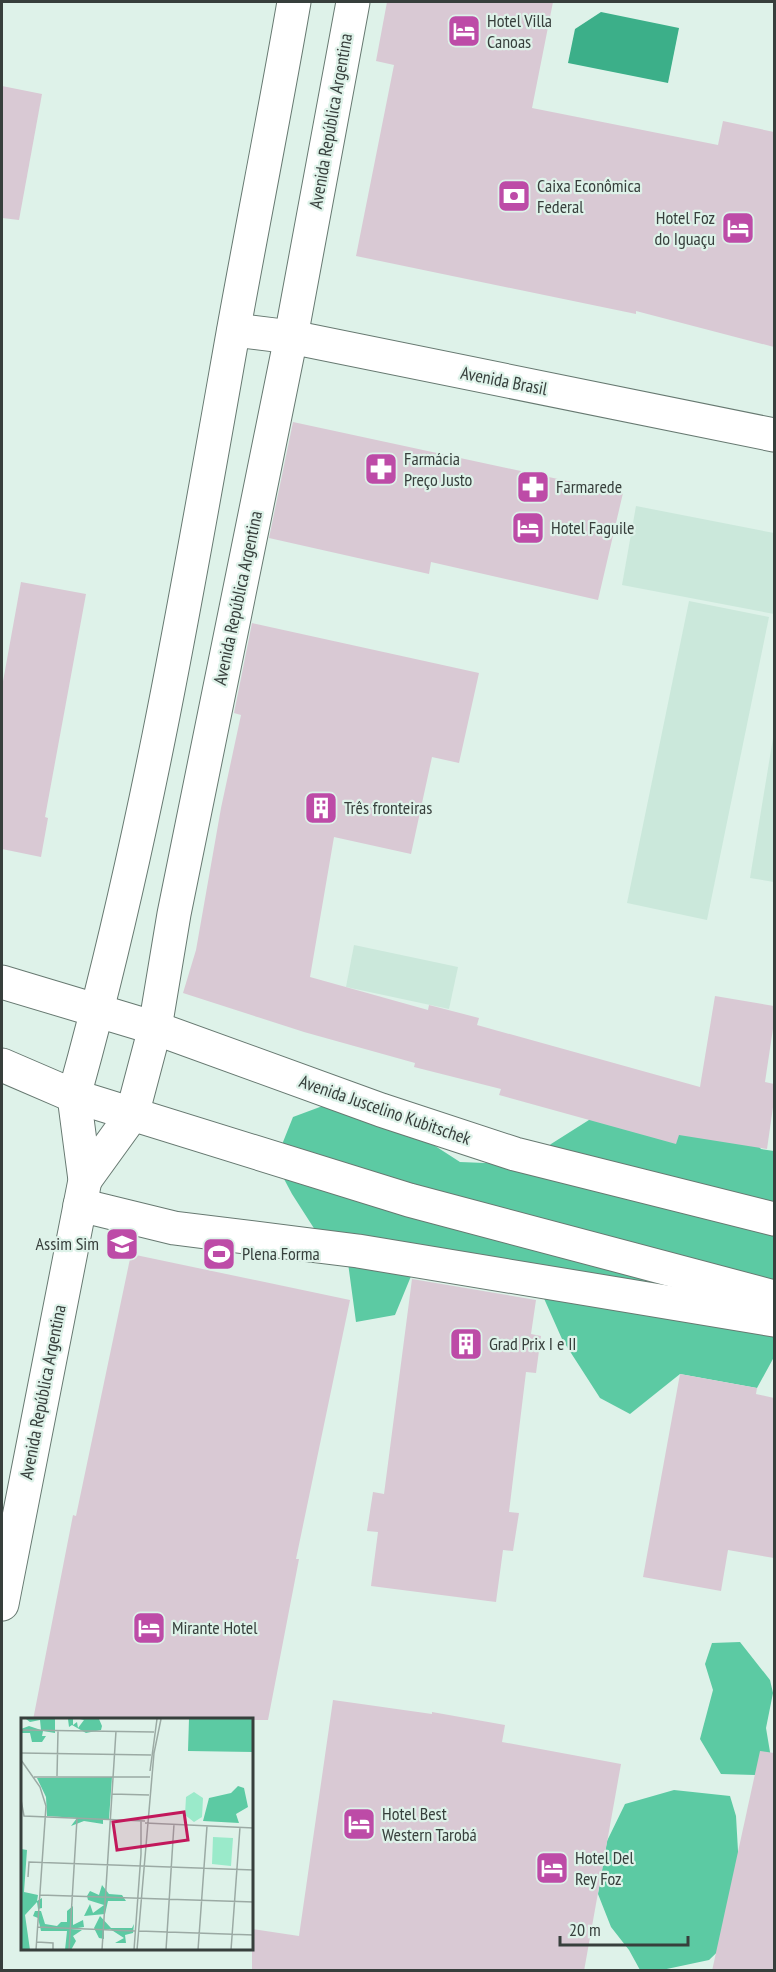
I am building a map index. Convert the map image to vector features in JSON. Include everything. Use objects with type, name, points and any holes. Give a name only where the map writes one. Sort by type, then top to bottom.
[{"type":"main road","name":"Avenida República Argentina","points":[[2,1604],[83,1193],[74,1096],[98,1011],[124,897],[192,572],[294,2]]},
{"type":"main road","name":"Avenida República Argentina","points":[[83,1193],[132,1116],[155,1028],[176,902],[291,337],[353,2]]},
{"type":"main road","name":"Avenida Brasil","points":[[234,330],[291,337],[774,435]]},
{"type":"main road","name":"Avenida Juscelino Kubitschek","points":[[2,982],[155,1028],[371,1106],[514,1154],[774,1219]]},
{"type":"main road","points":[[2,1065],[74,1096],[132,1116],[409,1200],[774,1297]]},
{"type":"main road","points":[[83,1193],[174,1228],[358,1251],[774,1320]]},
{"type":"shaded area","points":[[601,12],[679,28],[668,83],[568,63],[575,29]]},
{"type":"shaded area","points":[[636,506],[774,533],[774,614],[622,585]]},
{"type":"shaded area","points":[[689,601],[769,617],[707,920],[627,903]]},
{"type":"shaded area","points":[[774,732],[774,882],[750,878]]},
{"type":"shaded area","points":[[354,945],[458,967],[449,1009],[346,987]]},
{"type":"shaded area","points":[[336,1101],[429,1142],[460,1162],[512,1164],[542,1153],[551,1144],[600,1113],[732,1117],[761,1149],[774,1151],[774,1357],[757,1388],[680,1374],[630,1414],[600,1398],[562,1339],[538,1285],[414,1269],[395,1315],[356,1322],[348,1263],[333,1258],[292,1194],[275,1162],[293,1117]]},
{"type":"shaded area","points":[[740,1642],[770,1680],[773,1693],[766,1728],[771,1758],[755,1775],[721,1774],[700,1739],[713,1690],[705,1664],[712,1643]]},
{"type":"shaded area","points":[[674,1790],[730,1796],[736,1816],[738,1851],[745,1889],[733,1937],[709,1960],[662,1970],[640,1970],[629,1950],[611,1927],[598,1894],[607,1841],[625,1804]]},
{"type":"building","points":[[387,2],[553,2],[532,108],[718,145],[723,121],[774,132],[774,347],[636,311],[636,314],[356,256],[394,65],[376,61]]},
{"type":"building","points":[[2,86],[42,94],[19,220],[2,218]]},
{"type":"building","points":[[293,422],[623,493],[598,600],[431,562],[429,574],[269,538]]},
{"type":"building","points":[[21,582],[86,594],[45,817],[48,818],[41,857],[2,849],[2,687]]},
{"type":"building","points":[[252,623],[479,673],[459,763],[432,757],[411,854],[334,837],[310,977],[428,1010],[429,1005],[479,1018],[477,1025],[700,1087],[715,996],[774,1006],[774,1022],[765,1082],[774,1084],[767,1149],[679,1135],[676,1144],[499,1095],[501,1089],[414,1067],[415,1063],[304,1032],[183,993],[196,950],[221,808],[241,715],[234,713]]},
{"type":"building","points":[[131,1254],[350,1300],[296,1559],[299,1559],[268,1720],[254,1720],[254,1718],[33,1718],[73,1515],[76,1516]]},
{"type":"building","points":[[412,1279],[536,1300],[531,1334],[541,1336],[536,1373],[526,1372],[509,1512],[519,1513],[513,1551],[503,1550],[496,1602],[371,1586],[378,1532],[367,1531],[373,1492],[384,1494]]},
{"type":"building","points":[[680,1374],[757,1388],[756,1394],[774,1398],[774,1558],[728,1550],[721,1591],[643,1577]]},
{"type":"building","points":[[333,1700],[432,1714],[432,1712],[505,1725],[502,1742],[621,1764],[584,1971],[252,1971],[254,1929],[299,1936]]},
{"type":"building","points":[[760,1751],[774,1753],[774,1971],[712,1971]]},
{"type":"place","name":"Hotel Villa Canoas","points":[[464,31]]},
{"type":"place","name":"Caixa Econômica Federal","points":[[514,196]]},
{"type":"place","name":"Hotel Foz do Iguaçu","points":[[738,228]]},
{"type":"place","name":"Farmácia Preço Justo","points":[[381,469]]},
{"type":"place","name":"Farmarede","points":[[533,487]]},
{"type":"place","name":"Hotel Faguile","points":[[528,528]]},
{"type":"place","name":"Três fronteiras","points":[[321,808]]},
{"type":"place","name":"Assim Sim","points":[[122,1244]]},
{"type":"place","name":"Plena Forma","points":[[219,1254]]},
{"type":"place","name":"Grad Prix I e II","points":[[466,1344]]},
{"type":"place","name":"Mirante Hotel","points":[[149,1628]]},
{"type":"place","name":"Hotel Best Western Tarobá","points":[[359,1824]]},
{"type":"place","name":"Hotel Del Rey Foz","points":[[552,1868]]}]
